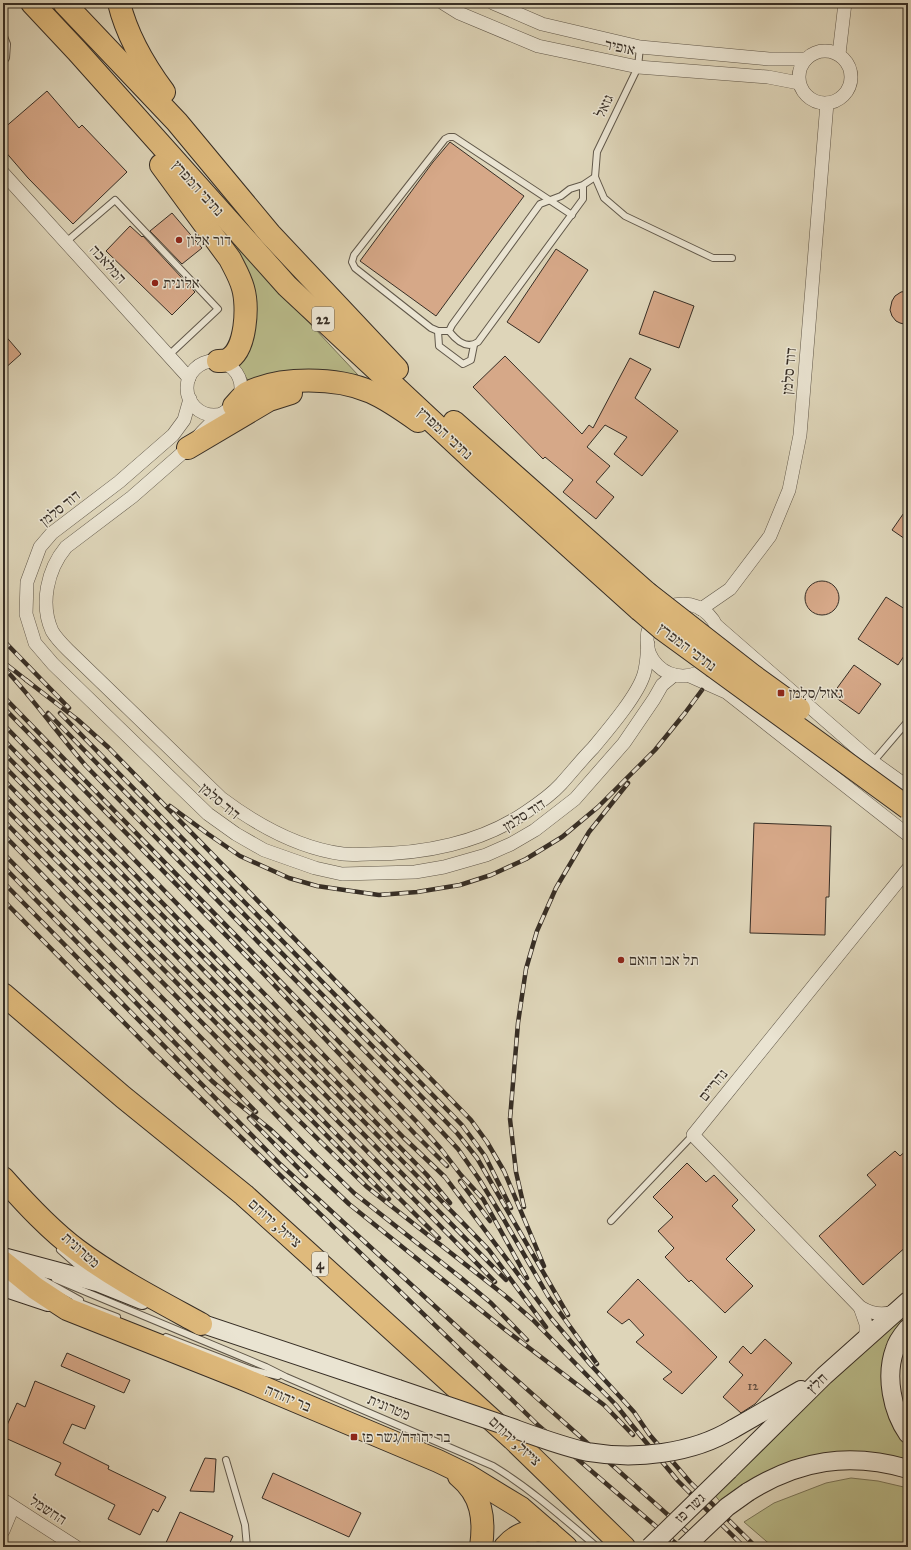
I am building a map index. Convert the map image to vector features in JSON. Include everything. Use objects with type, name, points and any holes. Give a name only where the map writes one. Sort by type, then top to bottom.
[{"type":"highway","name":"נתיבי המפרץ","points":[[32,3],[77,51],[287,286],[482,468],[644,601],[752,675],[908,788]]},
{"type":"highway","name":"נתיבי המפרץ","points":[[64,3],[177,122],[270,234],[395,367],[499,462],[644,601],[661,628],[908,808]]},
{"type":"highway","points":[[119,3],[123,20],[132,40],[151,74],[270,234]]},
{"type":"highway","points":[[77,51],[220,245],[238,274],[246,305],[242,336],[237,350],[228,359],[218,361]]},
{"type":"highway","points":[[230,409],[246,393],[271,384],[295,381],[322,381],[348,384],[371,392],[408,414],[482,468]]},
{"type":"highway","points":[[188,448],[269,400],[300,390],[336,388],[371,392]]},
{"type":"highway","name":"צייזל, ירוחם","points":[[3,994],[123,1097],[250,1200],[514,1439],[624,1547]]},
{"type":"highway","points":[[3,1178],[53,1230],[78,1251],[108,1272],[201,1324]]},
{"type":"highway","name":"בר יהודה","points":[[13,1269],[67,1309],[241,1378],[438,1461],[467,1475],[521,1508],[566,1547]]},
{"type":"highway","points":[[438,1461],[461,1477],[478,1498],[483,1518],[481,1547]]},
{"type":"highway","points":[[505,1547],[518,1535],[538,1530],[549,1532]]},
{"type":"street","name":"אופיר","points":[[443,3],[459,13],[538,46],[638,67],[768,77],[799,83]]},
{"type":"street","name":"אופיר","points":[[493,3],[542,24],[640,47],[769,59],[806,59]]},
{"type":"street","points":[[838,54],[845,3]]},
{"type":"street","points":[[821,50],[838,54],[845,59],[852,74],[848,90],[836,101],[827,103],[813,100],[807,96],[799,83],[800,70],[806,59],[813,53],[821,50]]},
{"type":"street","name":"דוד סלמן","points":[[701,609],[730,589],[770,536],[789,490],[800,436],[827,103]]},
{"type":"street","name":"המלאכה","points":[[3,173],[189,378]]},
{"type":"street","points":[[209,361],[218,361],[226,363],[232,368],[240,382],[240,391],[238,399],[230,409],[218,414],[209,414],[194,406],[190,399],[188,392],[189,378],[200,364],[209,361]]},
{"type":"street","name":"דוד סלמן","points":[[190,399],[184,420],[173,435],[119,482],[52,533],[40,547],[27,582],[26,614],[35,643],[53,664],[208,814],[236,834],[264,850],[315,868],[342,874],[415,872],[444,867],[486,855],[511,844],[535,830],[575,799],[624,743],[654,700],[662,685],[674,675]]},
{"type":"street","name":"דוד סלמן","points":[[230,409],[215,419],[188,448],[132,497],[66,547],[58,558],[47,586],[46,612],[53,633],[74,656],[221,798],[247,817],[273,832],[320,849],[344,854],[378,854],[413,852],[440,848],[479,836],[502,826],[524,813],[560,784],[608,730],[637,689],[644,674],[648,644]]},
{"type":"street","points":[[908,788],[873,762],[717,626],[710,616],[701,609],[691,605],[680,605],[664,610],[652,622],[648,633],[650,654],[656,664],[664,671],[674,675],[690,676],[726,692],[908,835]]},
{"type":"street","points":[[690,676],[705,669],[715,657],[719,647],[717,626]]},
{"type":"street","points":[[726,692],[749,695],[772,704],[848,762],[864,765],[873,762]]},
{"type":"street","name":"נהריים","points":[[693,1135],[908,869]]},
{"type":"street","points":[[693,1135],[860,1307],[876,1314],[887,1314],[904,1304]]},
{"type":"street","points":[[13,1269],[98,1282],[201,1324],[587,1452],[609,1454],[655,1453],[686,1448],[716,1438],[824,1376]]},
{"type":"street","points":[[13,1269],[67,1309]]},
{"type":"street","name":"חלץ","points":[[729,1470],[824,1376],[904,1304]]},
{"type":"street","points":[[860,1307],[866,1324],[866,1337]]},
{"type":"street","points":[[908,1328],[894,1349],[891,1373],[892,1390],[896,1410],[903,1427],[908,1434]]},
{"type":"street","name":"גשר פז","points":[[685,1547],[727,1507],[748,1492],[777,1476],[795,1469],[849,1459],[864,1460],[908,1468]]},
{"type":"street","name":"גשר פז","points":[[650,1547],[729,1470]]},
{"type":"street","points":[[3,1531],[8,1503]]},
{"type":"street","name":"החשמל","points":[[8,1503],[76,1547]]},
{"type":"lane","points":[[3,34],[6,44],[6,58],[3,62]]},
{"type":"lane","name":"גזאל","points":[[595,177],[597,152],[638,67],[640,47]]},
{"type":"lane","points":[[449,331],[438,331],[431,328],[355,268],[352,262],[354,255],[445,139],[454,137],[572,215]]},
{"type":"lane","points":[[449,331],[540,204],[561,196],[570,189],[583,185],[595,177],[604,198],[625,216],[713,258],[732,258]]},
{"type":"lane","points":[[438,331],[439,346],[463,364],[471,360],[474,345],[478,342],[583,199],[583,185]]},
{"type":"lane","points":[[66,242],[115,200],[218,309],[169,355]]},
{"type":"lane","points":[[449,331],[458,342],[466,345],[474,345]]},
{"type":"lane","points":[[873,762],[908,721]]},
{"type":"lane","points":[[611,1221],[693,1135]]},
{"type":"lane","name":"מטרונית","points":[[53,1243],[129,1307],[150,1319]]},
{"type":"lane","points":[[13,1269],[124,1320]]},
{"type":"lane","points":[[13,1269],[94,1307]]},
{"type":"lane","name":"מטרונית","points":[[13,1269],[61,1282],[266,1366],[286,1377],[493,1466],[517,1480],[541,1498],[597,1547]]},
{"type":"lane","name":"מטרונית","points":[[161,1334],[252,1370],[286,1377]]},
{"type":"lane","points":[[226,1460],[245,1525],[247,1547]]},
{"type":"green space","points":[[217,224],[358,375],[327,372],[250,384],[237,362],[252,332]]},
{"type":"green space","points":[[908,1307],[908,1322],[889,1349],[908,1443],[908,1462],[867,1454],[722,1504],[714,1494]]},
{"type":"green space","points":[[851,1478],[878,1481],[908,1488],[908,1547],[773,1547],[744,1522],[774,1503],[826,1483]]},
{"type":"building","points":[[47,91],[79,128],[82,125],[127,172],[73,224],[28,178],[3,149],[3,129]]},
{"type":"building","points":[[450,142],[524,196],[436,316],[360,261],[433,162]]},
{"type":"building","points":[[172,213],[202,248],[182,264],[150,231]]},
{"type":"building","points":[[130,226],[142,237],[143,236],[195,292],[172,315],[106,251]]},
{"type":"building","points":[[556,249],[588,270],[539,343],[507,322]]},
{"type":"building","points":[[654,291],[694,306],[679,348],[639,334]]},
{"type":"building","points":[[908,291],[908,325],[896,321],[890,310],[895,296],[901,292]]},
{"type":"building","points":[[3,333],[21,354],[3,370]]},
{"type":"building","points":[[505,356],[582,434],[589,425],[593,428],[630,358],[651,369],[635,398],[678,431],[642,476],[614,454],[627,437],[605,425],[587,447],[610,466],[596,482],[614,497],[596,519],[563,492],[573,480],[545,457],[543,459],[473,387]]},
{"type":"building","points":[[908,507],[908,541],[892,530]]},
{"type":"building","points":[[819,581],[825,581],[829,582],[836,588],[839,598],[838,605],[832,612],[825,615],[819,615],[815,614],[808,608],[805,601],[805,595],[806,591],[812,584]]},
{"type":"building","points":[[886,597],[908,611],[908,650],[898,665],[858,639]]},
{"type":"building","points":[[854,665],[881,684],[859,714],[832,695]]},
{"type":"building","points":[[754,823],[831,826],[829,897],[826,897],[825,935],[750,933]]},
{"type":"building","points":[[908,1149],[908,1245],[863,1285],[819,1236],[876,1185],[867,1175],[895,1151],[900,1156]]},
{"type":"building","points":[[687,1163],[706,1182],[714,1175],[738,1200],[732,1206],[755,1230],[726,1259],[753,1286],[725,1313],[691,1280],[689,1282],[665,1257],[674,1248],[658,1231],[673,1217],[653,1197]]},
{"type":"building","points":[[638,1279],[717,1357],[682,1394],[663,1379],[672,1372],[636,1342],[644,1335],[629,1319],[622,1324],[607,1312]]},
{"type":"building","points":[[765,1339],[792,1363],[755,1404],[741,1413],[723,1397],[743,1375],[729,1362],[743,1346],[751,1354]]},
{"type":"building","points":[[67,1353],[130,1380],[124,1393],[61,1366]]},
{"type":"building","points":[[35,1381],[95,1406],[85,1429],[72,1424],[63,1443],[109,1466],[108,1469],[166,1497],[158,1512],[153,1509],[140,1535],[108,1519],[115,1505],[55,1475],[61,1463],[3,1437],[17,1403],[25,1407]]},
{"type":"building","points":[[205,1458],[216,1459],[214,1492],[190,1491]]},
{"type":"building","points":[[273,1473],[361,1513],[349,1537],[262,1498]]},
{"type":"building","points":[[180,1512],[233,1536],[228,1547],[164,1547]]},
{"type":"railway","points":[[3,640],[69,708]]},
{"type":"railway","points":[[7,665],[30,683]]},
{"type":"railway","points":[[3,667],[25,691],[86,766],[401,1088],[458,1149],[479,1179],[503,1218],[548,1296],[597,1364]]},
{"type":"railway","points":[[26,680],[78,720],[109,748],[471,1120],[487,1142],[504,1171],[544,1266]]},
{"type":"railway","points":[[170,806],[240,856],[289,878],[317,886],[379,895],[417,892],[460,885],[491,875],[526,859],[562,837],[598,807],[655,750],[702,690]]},
{"type":"railway","points":[[3,696],[416,1121],[483,1199],[527,1278]]},
{"type":"railway","points":[[3,707],[260,970],[447,1166]]},
{"type":"railway","points":[[48,713],[457,1133],[477,1158],[568,1315]]},
{"type":"railway","points":[[60,713],[462,1125],[485,1156],[511,1208]]},
{"type":"railway","points":[[3,724],[404,1138],[445,1177],[551,1318],[590,1364],[634,1412],[649,1434],[690,1482],[756,1547]]},
{"type":"railway","points":[[3,739],[427,1175],[450,1203]]},
{"type":"railway","points":[[3,752],[489,1250],[546,1327]]},
{"type":"railway","points":[[3,765],[506,1280]]},
{"type":"railway","points":[[3,779],[495,1282]]},
{"type":"railway","points":[[524,1207],[516,1172],[510,1119],[518,1023],[526,969],[537,931],[556,888],[589,832],[628,783]]},
{"type":"railway","points":[[3,793],[439,1238]]},
{"type":"railway","points":[[3,806],[389,1199]]},
{"type":"railway","points":[[3,820],[281,1103],[367,1187],[503,1294],[533,1320],[616,1405],[678,1481],[744,1547]]},
{"type":"railway","points":[[3,834],[313,1153],[354,1193],[491,1303],[527,1340]]},
{"type":"railway","points":[[3,853],[256,1112]]},
{"type":"railway","points":[[3,866],[212,1081],[270,1129],[349,1204],[503,1328],[604,1405],[633,1435]]},
{"type":"railway","points":[[3,882],[280,1164],[464,1333],[704,1547]]},
{"type":"railway","points":[[3,900],[154,1053],[539,1426],[680,1547]]},
{"type":"railway","points":[[249,1118],[306,1176]]},
{"type":"railway","points":[[460,1181],[490,1221]]},
{"type":"place","name":"דור אלון","points":[[179,240]]},
{"type":"place","name":"אלונית","points":[[155,283]]},
{"type":"place","name":"גאזל/סלמן","points":[[781,693]]},
{"type":"place","name":"תל אבו הואם","points":[[621,960]]},
{"type":"place","name":"בר יהודה/גשר פז","points":[[354,1437]]}]
